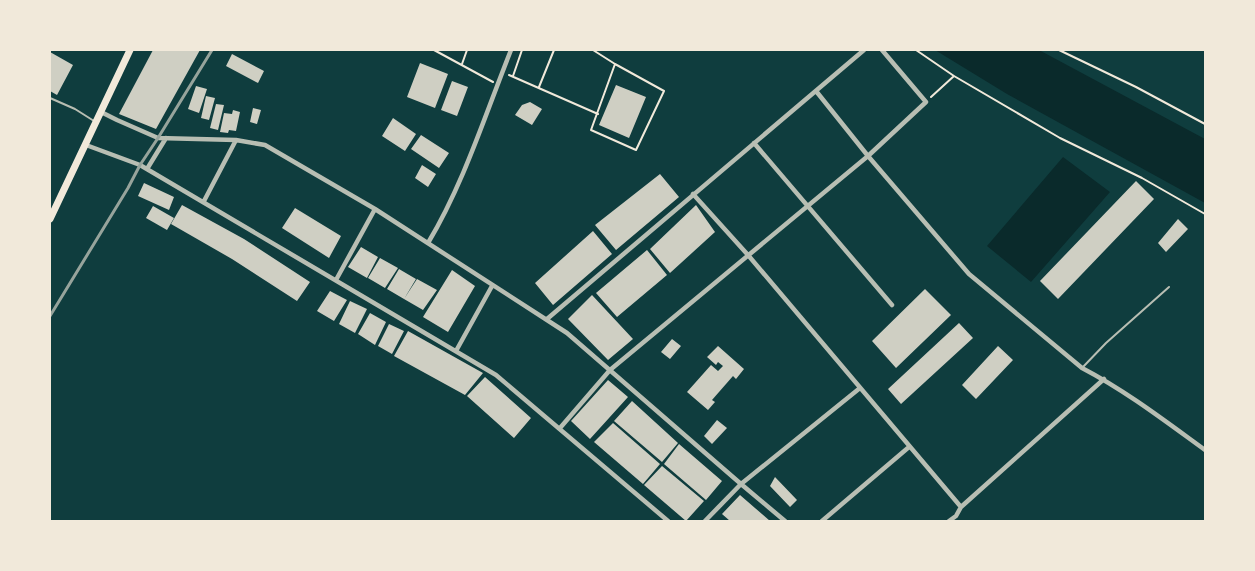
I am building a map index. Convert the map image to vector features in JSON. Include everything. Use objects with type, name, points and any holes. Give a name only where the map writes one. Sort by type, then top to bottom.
[{"type":"highway","points":[[50,219],[130,50]]},
{"type":"street","points":[[428,243],[437,229],[470,160],[511,50]]},
{"type":"street","points":[[547,319],[864,50]]},
{"type":"street","points":[[560,428],[610,370],[868,156],[926,102],[882,50]]},
{"type":"street","points":[[816,91],[868,156],[969,274],[1082,368],[1104,379],[1205,450]]},
{"type":"street","points":[[102,112],[158,138],[236,140],[264,145],[375,209],[492,286],[567,332],[785,521]]},
{"type":"street","points":[[147,169],[166,138]]},
{"type":"street","points":[[204,201],[236,140]]},
{"type":"street","points":[[754,143],[892,305]]},
{"type":"street","points":[[86,145],[140,165],[204,201],[496,375],[668,521]]},
{"type":"street","points":[[693,194],[748,255],[961,507]]},
{"type":"street","points":[[336,280],[375,209]]},
{"type":"street","points":[[456,351],[492,286]]},
{"type":"street","points":[[949,521],[956,516],[961,507],[1104,379]]},
{"type":"street","points":[[705,521],[741,484],[860,388]]},
{"type":"street","points":[[822,521],[909,447]]},
{"type":"lane","points":[[50,98],[75,109],[96,123]]},
{"type":"lane","points":[[1082,368],[1106,343],[1169,287]]},
{"type":"path","points":[[434,50],[497,85]]},
{"type":"path","points":[[462,64],[467,50]]},
{"type":"path","points":[[513,76],[522,50]]},
{"type":"path","points":[[539,87],[554,50]]},
{"type":"path","points":[[593,50],[664,91],[636,150],[591,130],[615,64]]},
{"type":"path","points":[[916,50],[954,76],[1060,138],[1142,178],[1205,214]]},
{"type":"path","points":[[1059,50],[1136,87],[1205,124]]},
{"type":"path","points":[[502,72],[598,114]]},
{"type":"path","points":[[926,102],[954,76]]},
{"type":"water","points":[[935,50],[1039,50],[1205,139],[1205,203],[1007,94]]},
{"type":"water","points":[[1063,157],[1110,192],[1031,282],[987,246]]},
{"type":"building","points":[[153,50],[200,50],[156,129],[119,114]]},
{"type":"building","points":[[50,52],[73,65],[57,95],[50,91]]},
{"type":"building","points":[[232,54],[264,71],[258,83],[226,66]]},
{"type":"building","points":[[420,63],[448,74],[435,108],[407,97]]},
{"type":"building","points":[[452,81],[468,87],[457,116],[441,110]]},
{"type":"building","points":[[616,85],[646,97],[629,138],[599,125]]},
{"type":"building","points":[[196,86],[207,89],[199,113],[188,109]]},
{"type":"building","points":[[206,96],[215,98],[209,120],[201,118]]},
{"type":"building","points":[[530,102],[542,109],[532,125],[515,115],[522,105]]},
{"type":"building","points":[[216,104],[224,105],[218,130],[210,128]]},
{"type":"building","points":[[253,108],[261,110],[257,124],[250,122]]},
{"type":"building","points":[[233,110],[240,112],[236,131],[220,132],[224,113],[232,114]]},
{"type":"building","points":[[393,118],[416,134],[405,151],[382,136]]},
{"type":"building","points":[[421,135],[449,153],[439,168],[411,149]]},
{"type":"building","points":[[422,165],[436,174],[428,187],[415,178]]},
{"type":"building","points":[[660,174],[679,197],[616,250],[595,225]]},
{"type":"building","points":[[1136,181],[1154,199],[1058,299],[1040,281]]},
{"type":"building","points":[[144,183],[174,197],[169,210],[138,196]]},
{"type":"building","points":[[182,205],[244,239],[310,282],[297,301],[232,259],[171,224]]},
{"type":"building","points":[[696,205],[715,232],[670,273],[650,249]]},
{"type":"building","points":[[153,206],[174,218],[167,230],[146,218]]},
{"type":"building","points":[[295,208],[341,236],[329,258],[282,228]]},
{"type":"building","points":[[1178,219],[1188,229],[1166,252],[1158,243]]},
{"type":"building","points":[[593,231],[612,254],[553,305],[535,283]]},
{"type":"building","points":[[361,247],[378,257],[367,278],[348,267]]},
{"type":"building","points":[[647,250],[667,275],[617,317],[596,293]]},
{"type":"building","points":[[380,258],[398,268],[385,288],[368,278]]},
{"type":"building","points":[[399,269],[416,279],[404,299],[387,289]]},
{"type":"building","points":[[452,270],[475,286],[448,332],[423,317]]},
{"type":"building","points":[[417,279],[437,290],[423,310],[404,299]]},
{"type":"building","points":[[925,289],[951,315],[896,368],[872,341]]},
{"type":"building","points":[[330,291],[347,300],[334,321],[317,311]]},
{"type":"building","points":[[592,295],[633,339],[608,360],[568,319]]},
{"type":"building","points":[[350,301],[367,309],[355,333],[339,324]]},
{"type":"building","points":[[370,313],[386,322],[375,345],[358,334]]},
{"type":"building","points":[[959,323],[973,338],[901,404],[888,389]]},
{"type":"building","points":[[389,324],[404,331],[392,354],[378,346]]},
{"type":"building","points":[[408,331],[483,373],[465,395],[394,356]]},
{"type":"building","points":[[672,339],[681,346],[670,359],[661,352]]},
{"type":"building","points":[[718,346],[744,369],[736,379],[733,376],[712,400],[715,402],[708,410],[687,392],[711,365],[718,371],[723,366],[718,362],[716,365],[707,357]]},
{"type":"building","points":[[998,346],[1013,360],[976,399],[962,385]]},
{"type":"building","points":[[485,377],[531,418],[514,438],[467,396]]},
{"type":"building","points":[[608,380],[628,397],[590,439],[571,421]]},
{"type":"building","points":[[632,401],[678,443],[662,462],[614,421]]},
{"type":"building","points":[[717,420],[727,428],[712,444],[704,436]]},
{"type":"building","points":[[613,423],[660,464],[643,484],[594,442]]},
{"type":"building","points":[[679,444],[722,481],[706,500],[664,464]]},
{"type":"building","points":[[662,466],[704,501],[686,521],[644,485]]},
{"type":"building","points":[[775,477],[797,500],[790,507],[770,486]]},
{"type":"building","points":[[740,495],[770,521],[730,521],[722,514]]},
{"type":"railway","points":[[50,316],[140,165],[212,50]]}]
